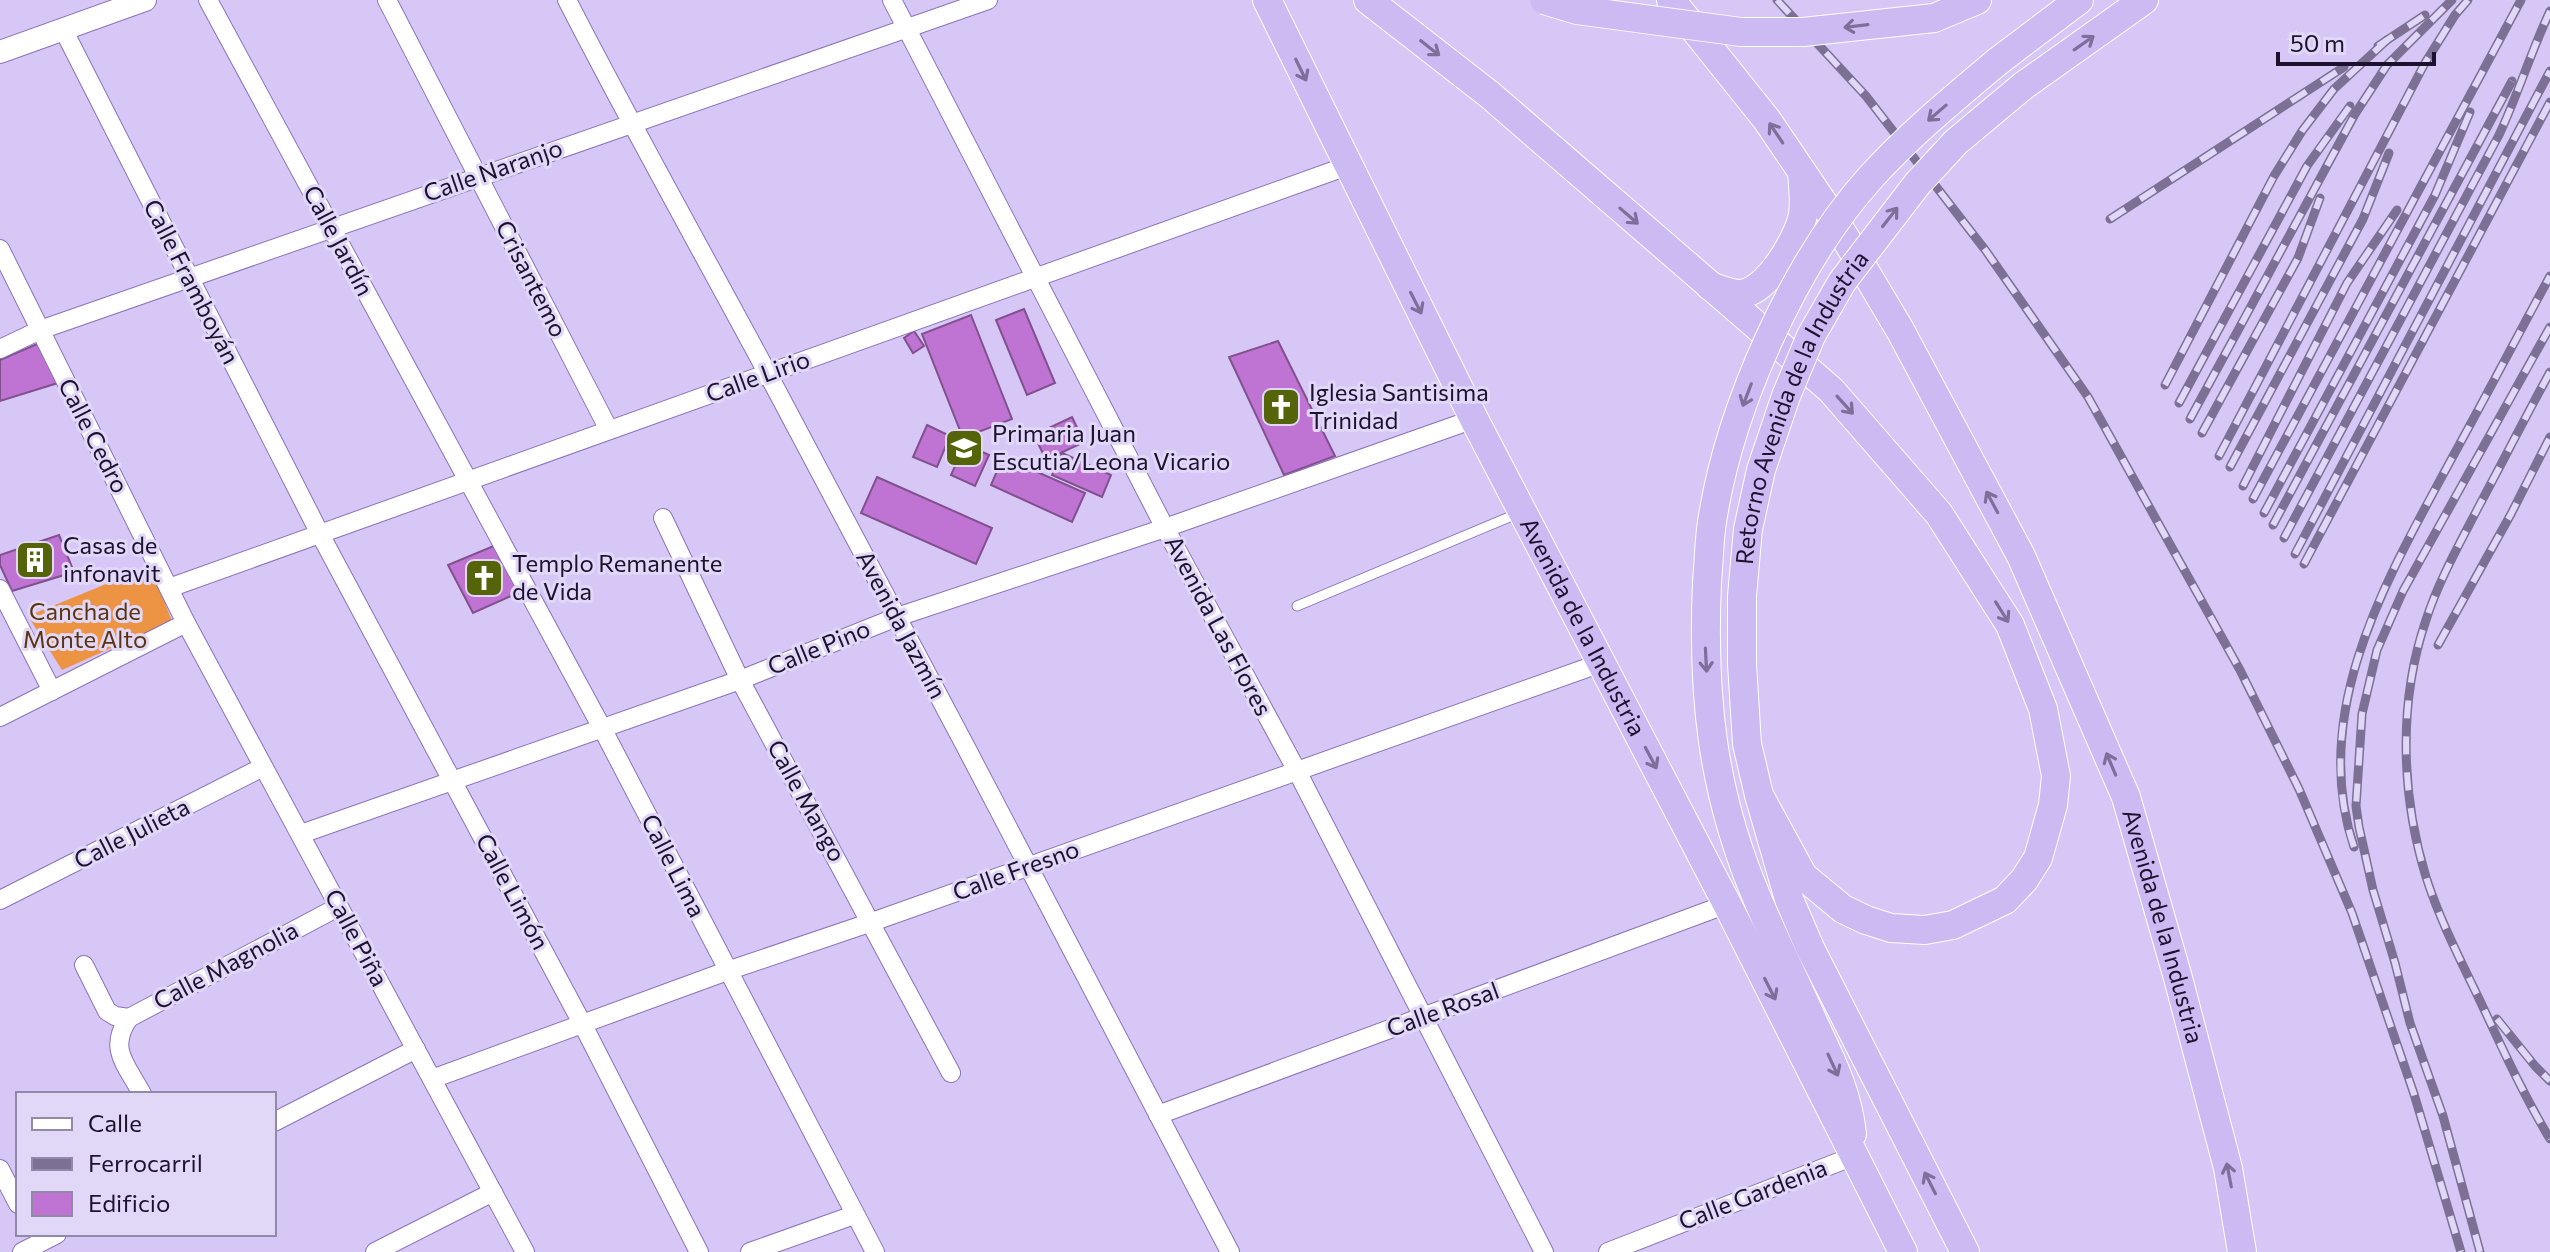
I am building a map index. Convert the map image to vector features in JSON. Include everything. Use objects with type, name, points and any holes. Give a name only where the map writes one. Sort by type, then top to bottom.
[{"type":"highway","name":"Avenida de la Industria","points":[[1267,0],[1474,419],[1727,904],[1903,1252]]},
{"type":"highway","points":[[1368,0],[1490,95],[1831,390],[1939,514],[2010,625],[2043,709],[2056,776],[2053,805],[2038,858],[2024,880],[2005,900],[1953,925],[1925,930],[1891,928],[1866,920],[1843,909],[1803,876],[1759,795]]},
{"type":"highway","points":[[1544,0],[1577,10],[1741,32],[1803,32],[1934,18],[1977,0]]},
{"type":"highway","name":"Avenida de la Industria","points":[[1671,0],[1767,120],[1834,219],[1900,330],[2021,556],[2126,797],[2228,1168],[2242,1252]]},
{"type":"highway","points":[[1854,1156],[1844,1090],[1756,897],[1731,826],[1714,758],[1705,641],[1712,521],[1743,403],[1786,301],[1836,222],[1870,178],[1930,118],[2079,0]]},
{"type":"highway","name":"Retorno Avenida de la Industria","points":[[1759,795],[1747,744],[1742,664],[1742,596],[1748,529],[1761,470],[1786,396],[1811,336],[1842,282],[1918,183],[1956,142],[2023,86],[2144,0]]},
{"type":"highway","points":[[1709,286],[1737,294],[1760,287],[1769,276],[1798,229],[1804,204],[1802,172]]},
{"type":"highway","points":[[1759,795],[1789,899],[1810,948],[1965,1252]]},
{"type":"street","points":[[0,52],[145,0]]},
{"type":"street","name":"Calle Jardín","points":[[208,0],[468,481]]},
{"type":"street","name":"Crisantemo","points":[[387,0],[609,430]]},
{"type":"street","name":"Avenida Jazmín","points":[[567,0],[897,617],[1230,1252]]},
{"type":"street","name":"Avenida Las Flores","points":[[892,0],[1165,528],[1297,771],[1544,1252]]},
{"type":"street","name":"Calle Naranjo","points":[[0,349],[40,330],[331,227],[988,0]]},
{"type":"street","name":"Calle Framboyán","points":[[63,29],[320,534]]},
{"type":"street","name":"Calle Lirio","points":[[169,588],[1347,166]]},
{"type":"street","name":"Calle Cedro","points":[[0,249],[186,623]]},
{"type":"street","name":"Calle Pino","points":[[301,834],[740,680],[897,617],[1165,528],[1474,419]]},
{"type":"street","name":"Calle Lima","points":[[468,481],[602,728],[875,1252]]},
{"type":"street","name":"Calle Mango","points":[[663,518],[740,680],[951,1073]]},
{"type":"street","name":"Calle Limón","points":[[320,534],[583,1025],[699,1252]]},
{"type":"street","points":[[0,589],[52,691]]},
{"type":"street","points":[[0,717],[186,623]]},
{"type":"street","name":"Calle Piña","points":[[186,623],[525,1252]]},
{"type":"street","name":"Calle Fresno","points":[[432,1079],[727,971],[1601,663]]},
{"type":"street","name":"Calle Julieta","points":[[0,900],[263,767]]},
{"type":"street","name":"Calle Rosal","points":[[1158,1115],[1727,904]]},
{"type":"street","name":"Calle Magnolia","points":[[124,1025],[338,907]]},
{"type":"street","points":[[84,965],[107,1011],[124,1025],[117,1046],[141,1092]]},
{"type":"street","points":[[276,1121],[416,1049]]},
{"type":"street","name":"Calle Gardenia","points":[[1608,1252],[1854,1156]]},
{"type":"street","points":[[0,1169],[16,1200]]},
{"type":"street","points":[[375,1252],[493,1192]]},
{"type":"street","points":[[750,1252],[854,1215]]},
{"type":"street","points":[[33,1245],[53,1236]]},
{"type":"lane","points":[[1297,606],[1522,512]]},
{"type":"green space","name":"Cancha de Monte Alto","points":[[150,566],[172,621],[62,670],[28,616]]},
{"type":"building","points":[[1024,309],[1055,383],[1027,395],[996,320]]},
{"type":"building","points":[[971,315],[1012,419],[963,438],[922,334]]},
{"type":"building","points":[[914,331],[924,346],[913,353],[904,338]]},
{"type":"building","points":[[44,341],[61,382],[0,401],[0,360]]},
{"type":"building","name":"Iglesia Santisima Trinidad","points":[[1278,341],[1335,456],[1284,475],[1229,357]]},
{"type":"building","points":[[1072,417],[1084,442],[1046,460],[1034,435]]},
{"type":"building","points":[[927,425],[950,436],[937,467],[913,457]]},
{"type":"building","points":[[965,444],[989,455],[975,486],[951,475]]},
{"type":"building","points":[[1062,453],[1111,475],[1102,497],[1052,475]]},
{"type":"building","points":[[1003,457],[1085,493],[1072,522],[991,485]]},
{"type":"building","points":[[877,477],[992,528],[976,564],[861,513]]},
{"type":"building","name":"Casas de infonavit","points":[[59,535],[74,572],[12,591],[0,565],[0,555]]},
{"type":"building","name":"Templo Remanente de Vida","points":[[496,545],[520,592],[473,613],[448,565]]},
{"type":"railway","points":[[1777,0],[1866,96],[1986,251],[2088,397],[2240,670],[2299,789],[2352,913],[2414,1094],[2461,1252]]},
{"type":"railway","points":[[2190,419],[2355,114],[2387,65],[2452,0]]},
{"type":"railway","points":[[2219,456],[2425,63],[2468,0]]},
{"type":"railway","points":[[2253,499],[2521,0]]},
{"type":"railway","points":[[2284,538],[2499,135],[2550,11]]},
{"type":"railway","points":[[2378,46],[2425,15]]},
{"type":"railway","points":[[2165,385],[2274,176],[2302,131],[2334,89],[2387,40]]},
{"type":"railway","points":[[2110,219],[2344,67]]},
{"type":"railway","points":[[2295,554],[2550,71]]},
{"type":"railway","points":[[2273,525],[2512,81]]},
{"type":"railway","points":[[2304,564],[2550,102]]},
{"type":"railway","points":[[2179,403],[2307,166],[2350,106]]},
{"type":"railway","points":[[2264,513],[2435,195],[2470,112]]},
{"type":"railway","points":[[2230,467],[2363,219],[2389,153]]},
{"type":"railway","points":[[2202,433],[2298,258],[2320,198]]},
{"type":"railway","points":[[2243,486],[2347,283],[2397,210]]},
{"type":"railway","points":[[2354,847],[2342,796],[2341,745],[2348,695],[2362,645],[2404,549],[2550,276]]},
{"type":"railway","points":[[2480,1252],[2443,1116],[2410,1023],[2359,827],[2356,806],[2362,714],[2377,650],[2403,591],[2550,327]]},
{"type":"railway","points":[[2550,372],[2457,548],[2431,605],[2411,683],[2406,748],[2412,814],[2426,877],[2452,942],[2506,1056],[2550,1139]]},
{"type":"railway","points":[[2438,645],[2550,437]]},
{"type":"railway","points":[[2497,1019],[2550,1081]]},
{"type":"place","name":"Iglesia Santisima Trinidad","points":[[1281,407]]},
{"type":"place","name":"Primaria Juan Escutia/Leona Vicario","points":[[964,448]]},
{"type":"place","name":"Casas de infonavit","points":[[35,560]]},
{"type":"place","name":"Templo Remanente de Vida","points":[[484,578]]}]
